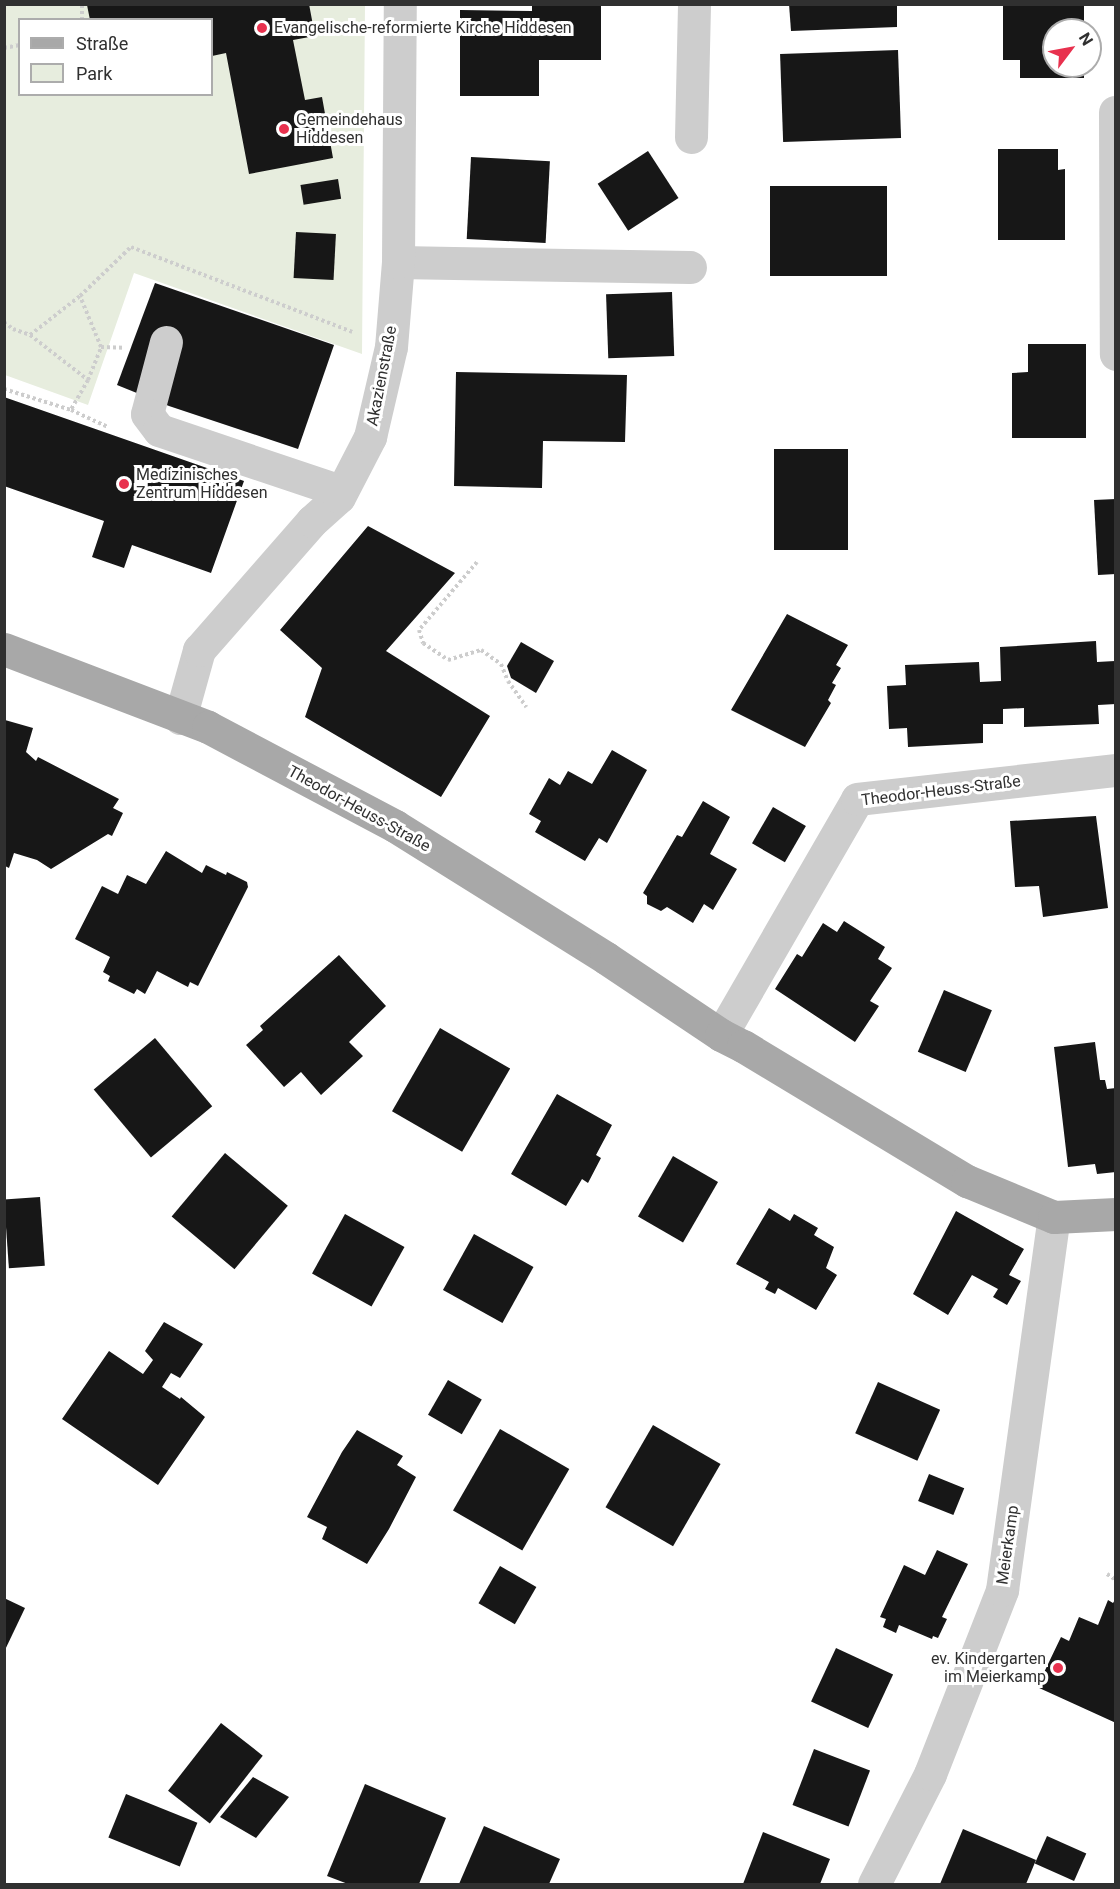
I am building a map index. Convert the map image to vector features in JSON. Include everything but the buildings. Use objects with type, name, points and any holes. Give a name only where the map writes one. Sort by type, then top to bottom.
[{"type":"main road","name":"Theodor-Heuss-Straße","points":[[4,649],[208,727],[395,826],[606,958],[721,1035],[967,1181],[1054,1217],[1116,1214]]},
{"type":"street","name":"Akazienstraße","points":[[180,718],[199,650],[312,521],[339,497],[340,490],[370,436],[375,421],[392,348],[398,262],[400,4]]},
{"type":"street","points":[[691,137],[694,4]]},
{"type":"street","points":[[1115,112],[1116,354]]},
{"type":"street","points":[[398,262],[690,267]]},
{"type":"street","points":[[166,342],[147,414],[159,430],[340,490]]},
{"type":"street","name":"Theodor-Heuss-Straße","points":[[721,1035],[856,799],[1116,770]]},
{"type":"street","name":"Meierkamp","points":[[874,1884],[930,1774],[1002,1590],[1054,1217]]},
{"type":"path","points":[[30,335],[80,296]]},
{"type":"path","points":[[100,347],[130,348]]},
{"type":"path","points":[[4,389],[71,410]]},
{"type":"path","points":[[477,562],[419,630],[423,643],[448,660],[481,650],[501,664],[508,681],[526,707]]},
{"type":"path","points":[[1107,1574],[1116,1580]]},
{"type":"green space","points":[[4,5],[365,5],[362,354],[134,273],[88,405],[5,375]]},
{"type":"place","name":"Evangelische-reformierte Kirche Hiddesen","points":[[262,28]]},
{"type":"place","name":"Gemeindehaus Hiddesen","points":[[284,129]]},
{"type":"place","name":"Medizinisches Zentrum Hiddesen","points":[[124,484]]},
{"type":"place","name":"ev. Kindergarten im Meierkamp","points":[[1058,1668]]}]
